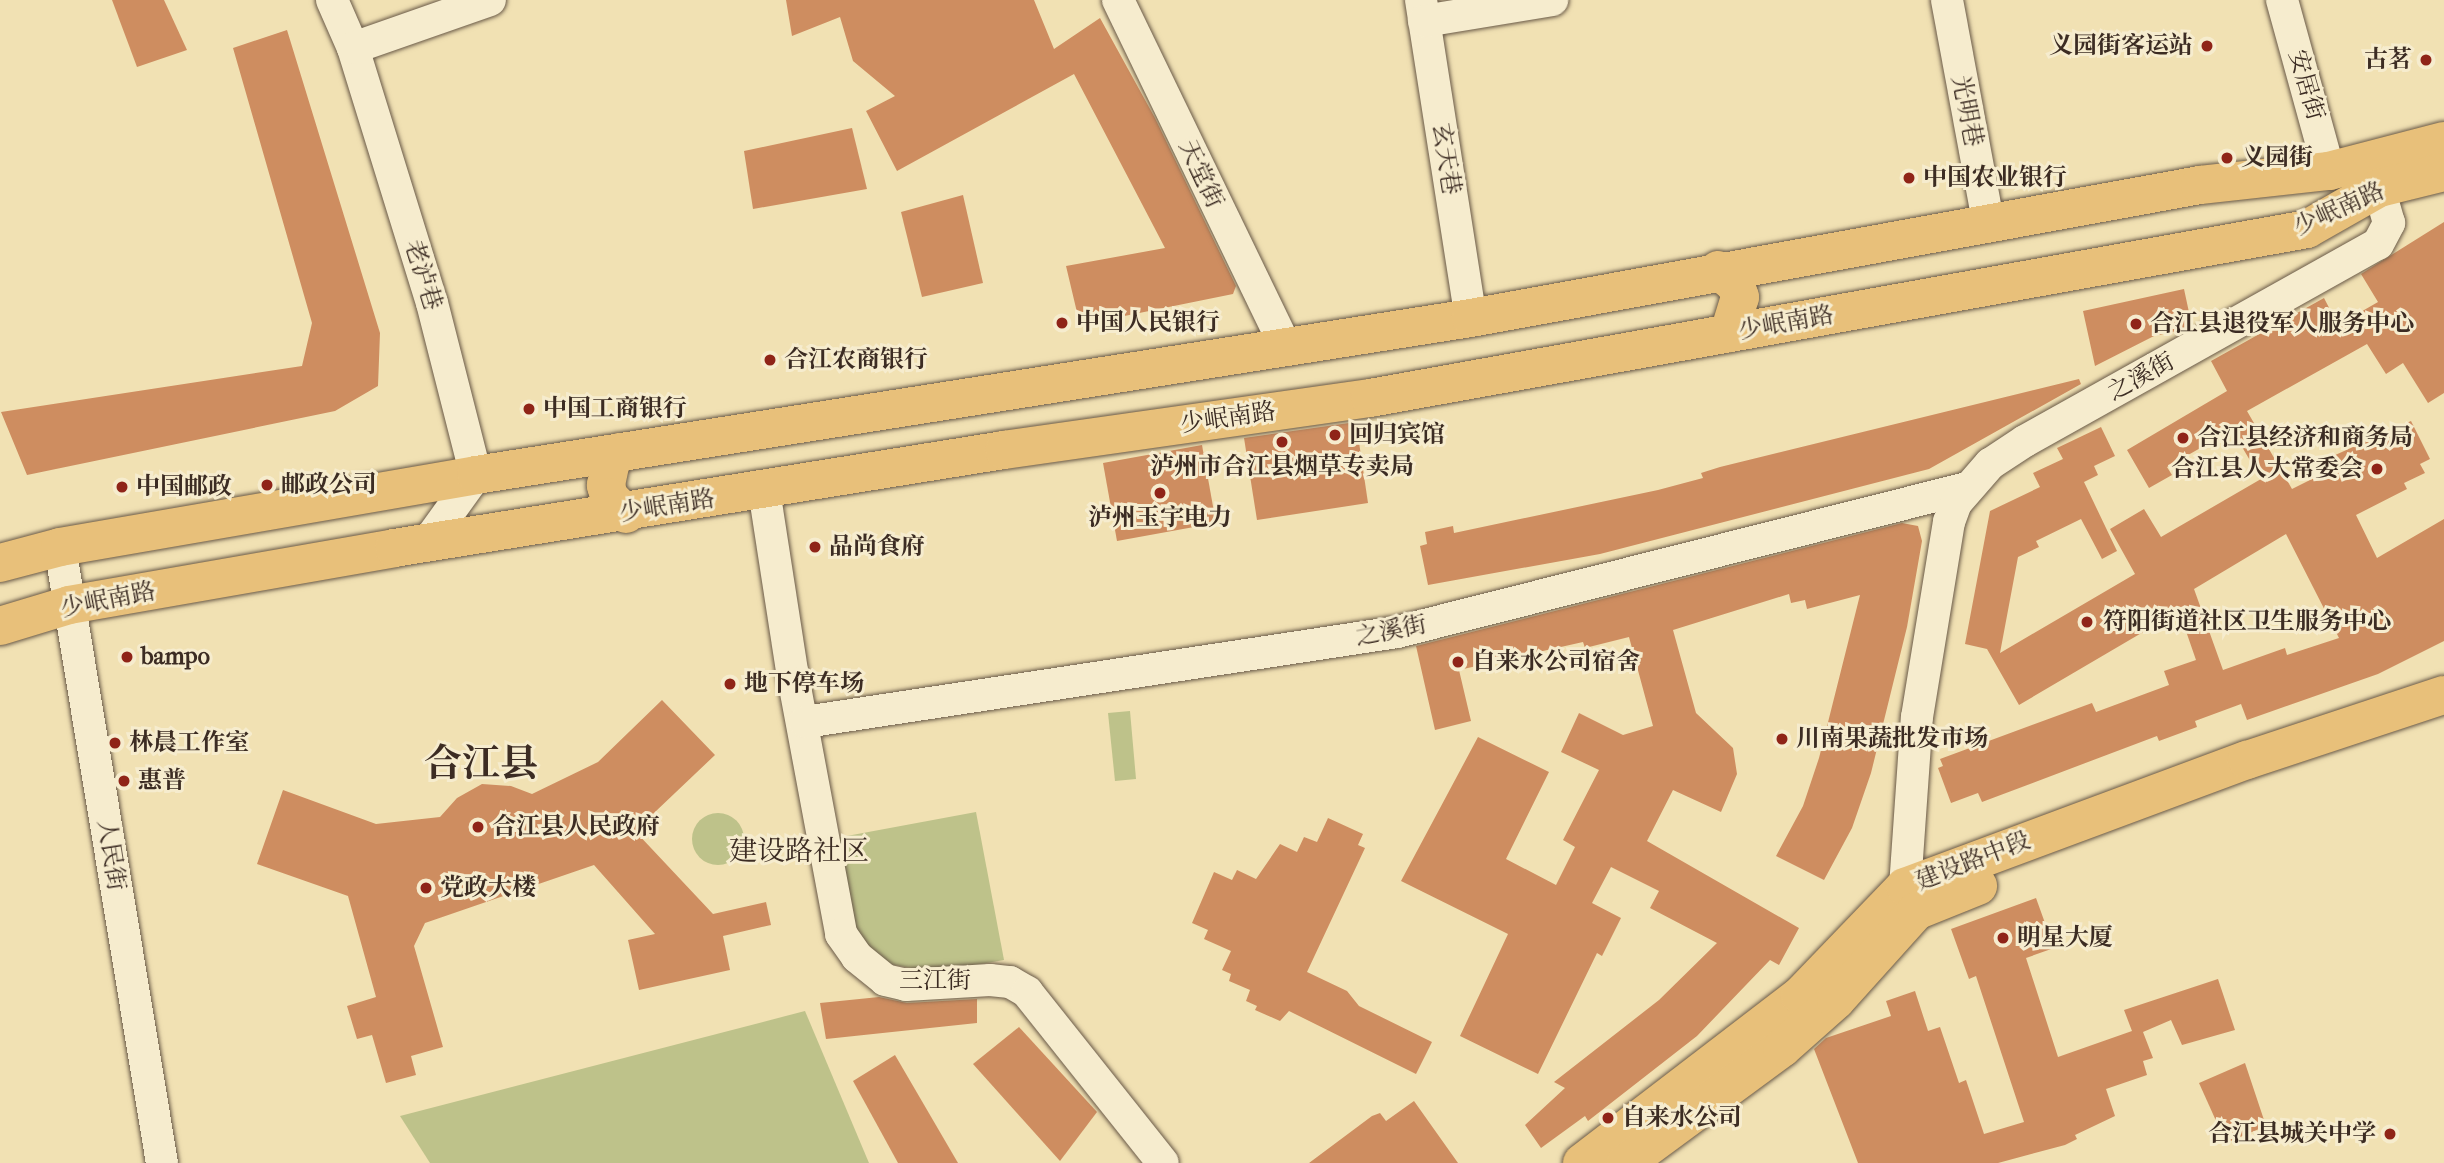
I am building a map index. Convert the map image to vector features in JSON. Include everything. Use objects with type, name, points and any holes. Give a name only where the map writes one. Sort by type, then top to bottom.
[{"type":"main road","name":"少岷南路","points":[[0,563],[60,547],[476,475],[1471,318],[2200,185],[2329,171],[2444,141]]},
{"type":"main road","name":"少岷南路","points":[[0,626],[69,605],[427,542],[626,514],[764,490],[1370,398],[2306,229],[2379,188],[2444,172]]},
{"type":"main road","points":[[1718,271],[1730,277],[1740,297],[1729,333]]},
{"type":"main road","points":[[620,452],[611,461],[606,485],[609,497],[626,514]]},
{"type":"main road","name":"建设路中段","points":[[1582,1163],[1800,996],[1910,899],[2248,760],[2444,695]]},
{"type":"main road","name":"建设路中段","points":[[1626,1163],[1782,1048],[1836,1000],[1910,899],[2444,722]]},
{"type":"street","name":"老泸巷","points":[[332,0],[353,48],[432,303],[476,475]]},
{"type":"street","points":[[353,48],[490,0]]},
{"type":"street","name":"天堂街","points":[[1118,0],[1286,347]]},
{"type":"street","points":[[1423,11],[1552,0]]},
{"type":"street","name":"光明巷","points":[[1947,0],[1988,222]]},
{"type":"street","name":"安居街","points":[[2282,0],[2329,171]]},
{"type":"street","name":"玄天巷","points":[[1423,11],[1471,318]]},
{"type":"street","name":"之溪街","points":[[1910,899],[1917,717],[1949,522],[1967,488],[1990,464],[2025,441],[2372,248],[2389,223],[2379,188]]},
{"type":"street","points":[[427,542],[476,475]]},
{"type":"street","name":"之溪街","points":[[804,722],[1397,632],[1967,488]]},
{"type":"street","name":"三江街","points":[[764,490],[792,671],[804,722],[841,934],[857,957],[885,980],[906,985],[990,980],[1010,982],[1027,992],[1163,1163]]},
{"type":"street","name":"人民街","points":[[60,547],[162,1163]]},
{"type":"green space","points":[[1130,711],[1136,779],[1115,781],[1108,713]]},
{"type":"green space","points":[[976,812],[1004,960],[935,972],[894,965],[877,957],[855,932],[836,838]]},
{"type":"green space","points":[[718,813],[728,815],[736,821],[742,829],[742,849],[736,857],[728,863],[718,865],[708,863],[700,857],[694,849],[692,839],[694,829],[700,821],[708,815]]},
{"type":"green space","points":[[805,1011],[869,1163],[430,1163],[400,1116]]},
{"type":"building","points":[[112,0],[164,0],[187,50],[137,67]]},
{"type":"building","points":[[786,0],[1034,0],[1054,49],[1100,18],[1155,118],[1236,286],[1233,294],[1080,325],[1066,266],[1165,248],[1074,74],[897,171],[866,111],[895,96],[853,61],[840,17],[792,36]]},
{"type":"building","points":[[287,30],[380,333],[378,386],[335,411],[27,475],[1,412],[302,366],[312,323],[233,48]]},
{"type":"building","points":[[852,128],[867,189],[753,209],[744,151]]},
{"type":"building","points":[[963,195],[983,283],[922,297],[901,212]]},
{"type":"building","points":[[2444,222],[2444,393],[2428,403],[2403,363],[2386,374],[2367,344],[2247,411],[2292,489],[2338,466],[2333,456],[2411,421],[2430,459],[2420,464],[2425,473],[2404,483],[2407,489],[2356,515],[2377,558],[2444,519],[2444,641],[2378,674],[2247,720],[2241,704],[2195,721],[2197,727],[2159,741],[2157,736],[1982,802],[1978,793],[1951,803],[1938,768],[1943,766],[1940,759],[2092,703],[2096,712],[2169,685],[2164,671],[2196,660],[2179,611],[2019,705],[1987,649],[1965,644],[1990,511],[2040,487],[2033,473],[2063,459],[2057,448],[2101,427],[2115,456],[2094,466],[2098,475],[2084,482],[2117,551],[2102,559],[2081,519],[2036,541],[2039,547],[2018,557],[2000,653],[2135,574],[2110,529],[2144,509],[2161,537],[2261,479],[2232,430],[2167,467],[2172,475],[2149,488],[2127,450],[2227,391],[2211,361],[2324,298],[2338,325],[2378,302],[2361,274]],"holes":[[[2286,534],[2339,638],[2287,655],[2285,648],[2223,670],[2194,589]]]},
{"type":"building","name":"合江县退役军人服务中心","points":[[2184,289],[2190,317],[2185,318],[2187,329],[2154,336],[2095,366],[2083,311]]},
{"type":"building","points":[[2079,379],[2081,384],[1929,469],[1600,554],[1428,585],[1420,546],[1427,544],[1425,532],[1453,526],[1454,533],[1658,490],[1703,478],[1701,473],[1720,467]]},
{"type":"building","points":[[1356,422],[1368,503],[1257,520],[1244,438]]},
{"type":"building","name":"泸州玉宇电力","points":[[1202,445],[1216,523],[1117,541],[1103,463]]},
{"type":"building","points":[[1902,523],[1918,526],[1922,541],[1907,627],[1871,773],[1852,828],[1824,880],[1776,856],[1803,806],[1819,758],[1860,595],[1807,609],[1805,600],[1791,603],[1789,594],[1673,630],[1696,713],[1733,748],[1737,774],[1721,812],[1673,790],[1647,841],[1799,928],[1779,965],[1770,960],[1697,1036],[1588,1121],[1585,1116],[1541,1148],[1525,1125],[1565,1088],[1554,1082],[1659,1000],[1717,943],[1650,908],[1659,891],[1611,867],[1592,903],[1621,918],[1602,956],[1597,953],[1538,1074],[1460,1036],[1508,934],[1401,881],[1478,737],[1549,772],[1506,859],[1556,885],[1575,847],[1563,840],[1599,770],[1561,752],[1579,713],[1623,735],[1653,726],[1629,637],[1585,648],[1583,642],[1459,670],[1471,721],[1435,730],[1416,646]]},
{"type":"building","name":"党政大楼","points":[[662,700],[715,755],[635,831],[713,914],[766,902],[771,925],[723,936],[730,970],[639,990],[628,940],[655,934],[594,865],[425,923],[414,946],[443,1047],[411,1056],[416,1075],[386,1083],[372,1035],[357,1039],[347,1006],[376,997],[348,896],[257,864],[283,790],[376,824],[440,817],[457,798],[482,784],[511,786],[532,794],[598,762]]},
{"type":"building","points":[[1328,818],[1363,834],[1358,845],[1365,848],[1307,972],[1347,991],[1359,1006],[1432,1042],[1416,1074],[1289,1011],[1280,1021],[1255,1010],[1257,1006],[1246,1001],[1250,990],[1229,981],[1231,974],[1222,970],[1231,951],[1204,939],[1208,930],[1192,923],[1214,872],[1232,880],[1237,870],[1256,879],[1280,844],[1297,852],[1304,837],[1317,842]]},
{"type":"building","points":[[2036,898],[2054,948],[2026,958],[2058,1057],[2132,1031],[2124,1010],[2218,979],[2235,1030],[2182,1045],[2171,1020],[2143,1032],[2153,1058],[2143,1061],[2147,1075],[2106,1089],[2115,1116],[2075,1135],[2077,1139],[2065,1145],[1998,1163],[1858,1163],[1814,1049],[1826,1038],[1891,1016],[1886,1001],[1915,991],[1928,1031],[1940,1027],[1959,1083],[1966,1080],[1984,1134],[2024,1122],[1976,976],[1969,979],[1951,929]]},
{"type":"building","points":[[879,997],[907,1003],[977,999],[977,1023],[826,1039],[820,1003]]},
{"type":"building","points":[[1019,1027],[1097,1112],[1060,1161],[973,1064]]},
{"type":"building","points":[[895,1055],[958,1163],[898,1163],[853,1081]]},
{"type":"building","points":[[2245,1063],[2266,1126],[2226,1143],[2199,1083]]},
{"type":"building","points":[[1414,1101],[1458,1163],[1309,1163],[1372,1116],[1380,1113],[1386,1121]]},
{"type":"place","name":"义园街客运站","points":[[2207,46]]},
{"type":"place","name":"古茗","points":[[2426,60]]},
{"type":"place","name":"义园街","points":[[2227,158]]},
{"type":"place","name":"中国农业银行","points":[[1909,178]]},
{"type":"place","name":"中国人民银行","points":[[1062,323]]},
{"type":"place","name":"合江县退役军人服务中心","points":[[2136,324]]},
{"type":"place","name":"合江农商银行","points":[[770,360]]},
{"type":"place","name":"中国工商银行","points":[[529,409]]},
{"type":"place","name":"回归宾馆","points":[[1335,435]]},
{"type":"place","name":"合江县经济和商务局","points":[[2183,438]]},
{"type":"place","name":"泸州市合江县烟草专卖局","points":[[1282,442]]},
{"type":"place","name":"合江县人大常委会","points":[[2377,469]]},
{"type":"place","name":"邮政公司","points":[[267,485]]},
{"type":"place","name":"中国邮政","points":[[122,487]]},
{"type":"place","name":"泸州玉宇电力","points":[[1160,493]]},
{"type":"place","name":"品尚食府","points":[[815,547]]},
{"type":"place","name":"符阳街道社区卫生服务中心","points":[[2087,622]]},
{"type":"place","name":"bampo","points":[[127,657]]},
{"type":"place","name":"自来水公司宿舍","points":[[1458,662]]},
{"type":"place","name":"地下停车场","points":[[730,684]]},
{"type":"place","name":"川南果蔬批发市场","points":[[1782,739]]},
{"type":"place","name":"林晨工作室","points":[[115,743]]},
{"type":"place","name":"惠普","points":[[124,781]]},
{"type":"place","name":"合江县人民政府","points":[[478,827]]},
{"type":"place","name":"党政大楼","points":[[426,888]]},
{"type":"place","name":"明星大厦","points":[[2003,938]]},
{"type":"place","name":"自来水公司","points":[[1608,1118]]},
{"type":"place","name":"合江县城关中学","points":[[2390,1134]]},
{"type":"district","name":"合江县","points":[[481,764]]},
{"type":"district","name":"建设路社区","points":[[799,851]]}]
